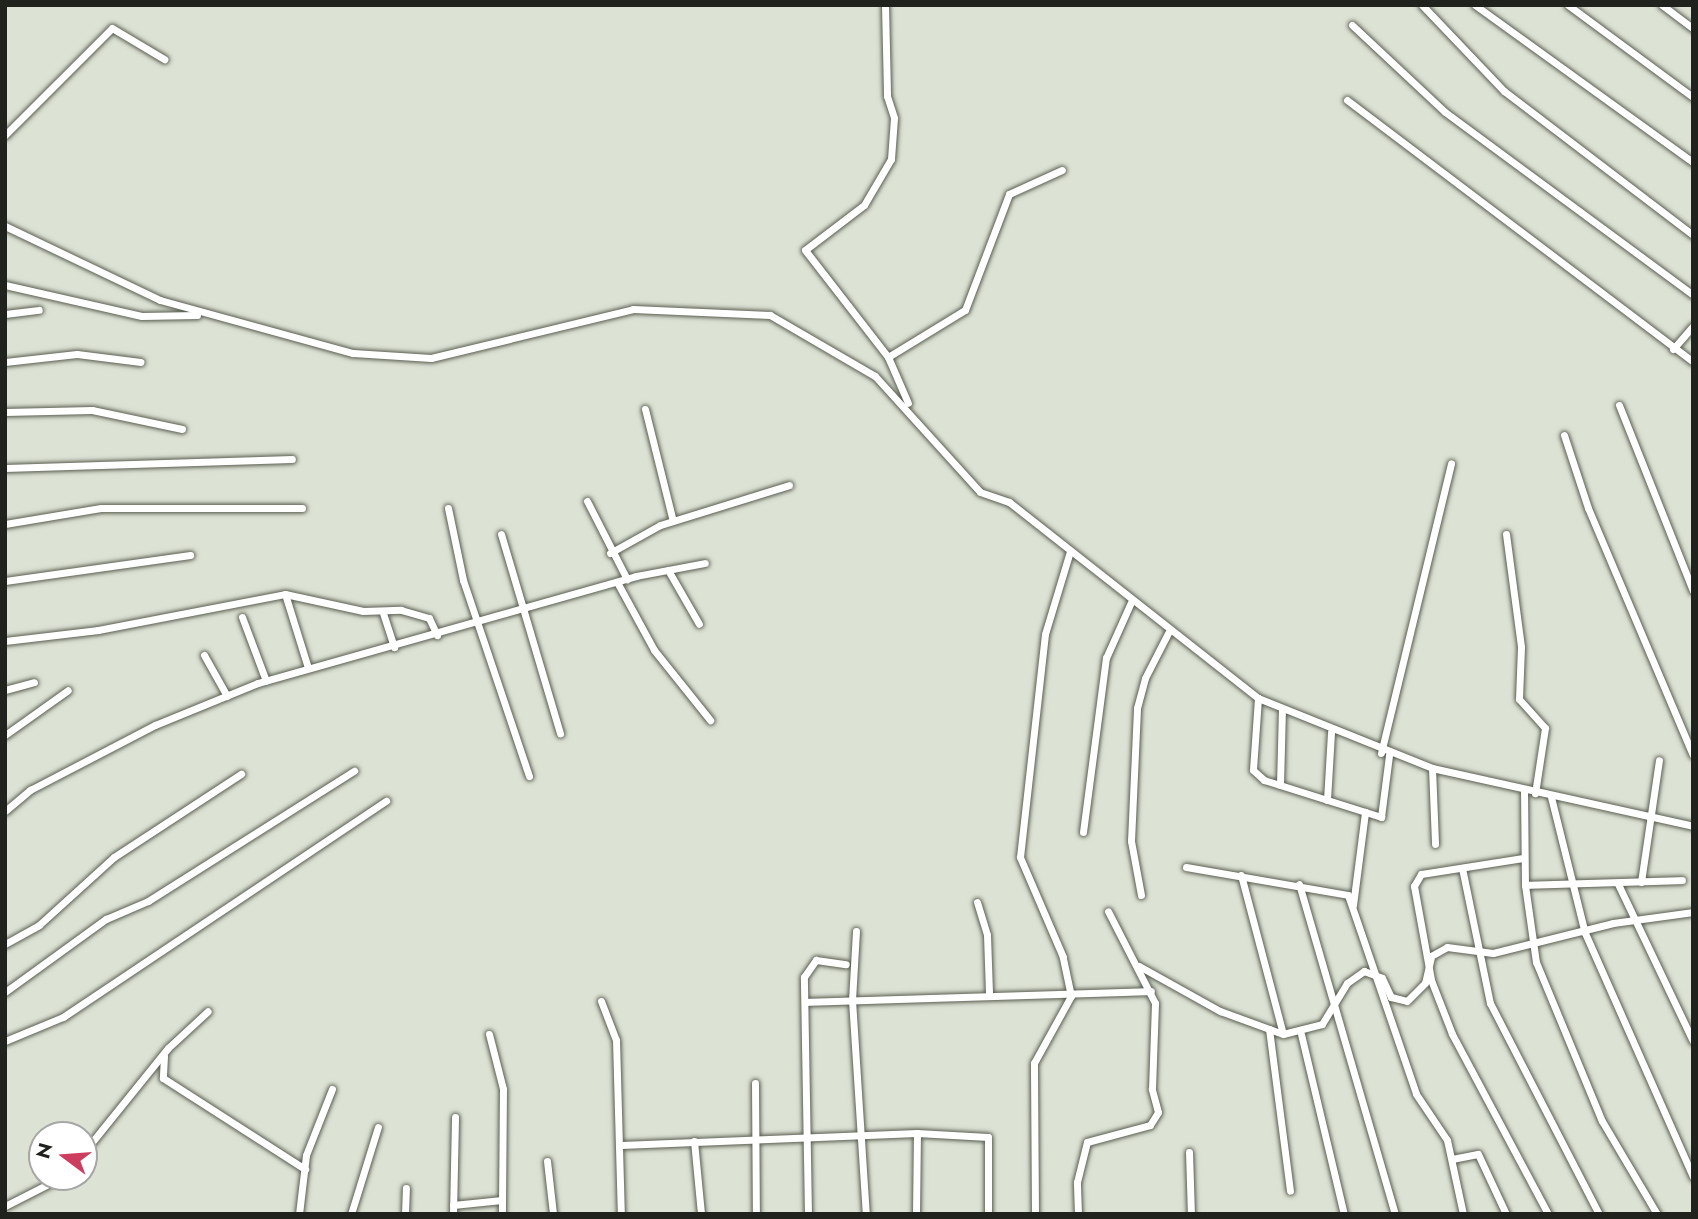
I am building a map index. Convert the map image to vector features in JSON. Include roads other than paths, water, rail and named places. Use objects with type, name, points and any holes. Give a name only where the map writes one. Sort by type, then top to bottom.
[{"type":"street","points":[[885,5],[887,96],[894,118],[891,159],[863,205],[805,250],[888,357],[911,412]]},
{"type":"street","points":[[1422,5],[1504,91],[1693,234]]},
{"type":"street","points":[[1475,5],[1693,162]]},
{"type":"street","points":[[1568,5],[1693,97]]},
{"type":"street","points":[[1662,5],[1693,28]]},
{"type":"street","points":[[1352,25],[1445,111],[1693,295]]},
{"type":"street","points":[[5,135],[112,28],[164,59]]},
{"type":"street","points":[[1347,100],[1693,362]]},
{"type":"street","points":[[888,357],[965,310],[1009,194],[1062,170]]},
{"type":"street","points":[[5,226],[33,245],[202,314],[317,347],[431,358],[613,312],[756,312],[841,352],[911,412],[979,492],[1009,502],[1168,633],[1258,698],[1385,754],[1432,768],[1551,797],[1693,826]]},
{"type":"street","points":[[5,285],[142,316],[202,314]]},
{"type":"street","points":[[5,314],[39,310]]},
{"type":"street","points":[[1673,349],[1693,326]]},
{"type":"street","points":[[5,362],[77,354],[141,362]]},
{"type":"street","points":[[1619,405],[1693,591]]},
{"type":"street","points":[[5,412],[93,410],[182,429]]},
{"type":"street","points":[[645,410],[673,521]]},
{"type":"street","points":[[1564,435],[1588,508],[1693,755]]},
{"type":"street","points":[[5,468],[292,460]]},
{"type":"street","points":[[1258,698],[1253,770],[1280,785],[1365,812],[1384,814],[1385,754],[1451,463]]},
{"type":"street","points":[[610,553],[673,521],[789,485]]},
{"type":"street","points":[[587,501],[610,553],[627,579]]},
{"type":"street","points":[[5,524],[101,508],[302,508]]},
{"type":"street","points":[[448,508],[477,625],[528,776]]},
{"type":"street","points":[[501,534],[560,733]]},
{"type":"street","points":[[1506,534],[1521,648],[1518,699],[1545,728],[1535,793]]},
{"type":"street","points":[[1035,1214],[1034,1063],[1071,996],[1063,957],[1020,857],[1045,634],[1070,551]]},
{"type":"street","points":[[5,581],[190,555]]},
{"type":"street","points":[[5,811],[49,780],[227,696],[267,681],[477,625],[627,579],[705,563]]},
{"type":"street","points":[[668,570],[699,624]]},
{"type":"street","points":[[617,582],[654,650],[710,720]]},
{"type":"street","points":[[5,641],[98,631],[285,594],[383,613],[424,616],[437,635]]},
{"type":"street","points":[[285,594],[308,668]]},
{"type":"street","points":[[1083,832],[1106,658],[1131,601]]},
{"type":"street","points":[[383,613],[394,647]]},
{"type":"street","points":[[242,617],[267,681]]},
{"type":"street","points":[[1141,895],[1131,841],[1137,708],[1144,678],[1168,633]]},
{"type":"street","points":[[204,655],[227,696]]},
{"type":"street","points":[[5,690],[34,682]]},
{"type":"street","points":[[5,735],[68,690]]},
{"type":"street","points":[[1280,785],[1282,710]]},
{"type":"street","points":[[1327,800],[1331,732]]},
{"type":"street","points":[[1642,882],[1659,760]]},
{"type":"street","points":[[1432,768],[1435,844]]},
{"type":"street","points":[[5,992],[19,988],[106,919],[148,901],[354,771]]},
{"type":"street","points":[[5,944],[39,925],[114,857],[241,774]]},
{"type":"street","points":[[1524,790],[1523,858],[1531,941],[1587,1089],[1657,1214]]},
{"type":"street","points":[[1551,797],[1584,933],[1693,1177]]},
{"type":"street","points":[[5,1041],[63,1017],[386,801]]},
{"type":"street","points":[[1353,906],[1365,812]]},
{"type":"street","points":[[1376,973],[1391,997],[1407,1001],[1425,983],[1427,962],[1416,876],[1523,858]]},
{"type":"street","points":[[1186,867],[1345,892],[1353,906],[1416,1094],[1447,1140],[1463,1214]]},
{"type":"street","points":[[1462,868],[1489,1003],[1599,1214]]},
{"type":"street","points":[[1241,875],[1283,1034]]},
{"type":"street","points":[[1525,885],[1682,880]]},
{"type":"street","points":[[1299,884],[1395,1214]]},
{"type":"street","points":[[1618,884],[1632,920],[1693,1041]]},
{"type":"street","points":[[977,902],[987,935],[989,992]]},
{"type":"street","points":[[1078,1214],[1077,1182],[1087,1142],[1156,1120],[1158,1014],[1151,991],[1108,911]]},
{"type":"street","points":[[1427,962],[1447,947],[1493,953],[1531,941],[1584,933],[1632,920],[1693,912]]},
{"type":"street","points":[[856,931],[852,1000],[858,1138],[866,1214]]},
{"type":"street","points":[[1427,962],[1482,1100],[1548,1214]]},
{"type":"street","points":[[808,1214],[806,1002],[810,963],[846,964]]},
{"type":"street","points":[[1136,964],[1220,1011],[1283,1034],[1301,1034],[1336,1009],[1356,975],[1376,973]]},
{"type":"street","points":[[806,1002],[989,992],[1071,996],[1151,991]]},
{"type":"street","points":[[601,1001],[616,1040],[621,1214]]},
{"type":"street","points":[[98,1135],[164,1056],[208,1012]]},
{"type":"street","points":[[1269,1029],[1290,1191]]},
{"type":"street","points":[[489,1034],[503,1089],[502,1214]]},
{"type":"street","points":[[1301,1034],[1344,1214]]},
{"type":"street","points":[[164,1056],[163,1079],[305,1168]]},
{"type":"street","points":[[755,1083],[755,1214]]},
{"type":"street","points":[[299,1214],[305,1168],[332,1089]]},
{"type":"street","points":[[455,1117],[453,1210],[502,1200]]},
{"type":"street","points":[[351,1214],[378,1127]]},
{"type":"street","points":[[916,1214],[917,1133]]},
{"type":"street","points":[[621,1145],[858,1138],[917,1133],[988,1137],[988,1214]]},
{"type":"street","points":[[694,1141],[701,1214]]},
{"type":"street","points":[[1189,1152],[1191,1214]]},
{"type":"street","points":[[1452,1159],[1478,1154],[1506,1214]]},
{"type":"street","points":[[547,1161],[553,1214]]},
{"type":"street","points":[[405,1214],[406,1188]]},
{"type":"street","points":[[5,1206],[34,1191]]}]
